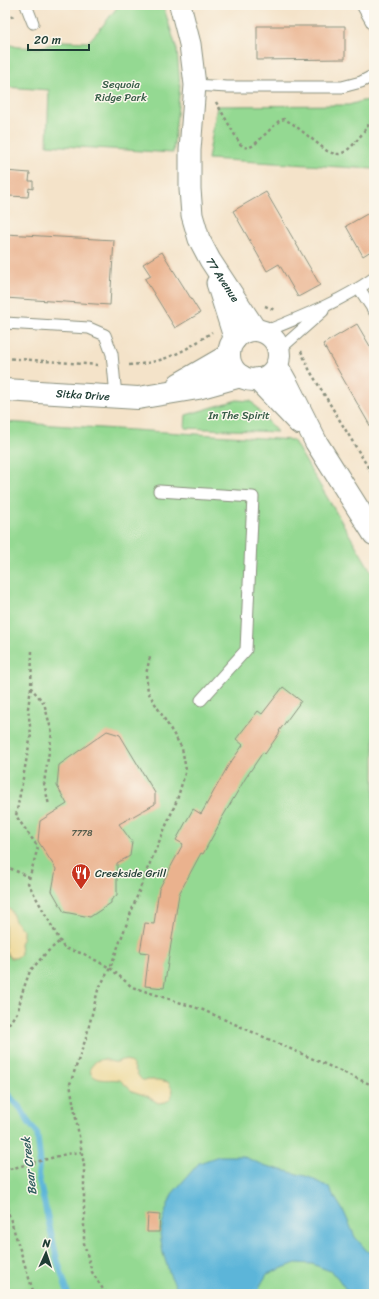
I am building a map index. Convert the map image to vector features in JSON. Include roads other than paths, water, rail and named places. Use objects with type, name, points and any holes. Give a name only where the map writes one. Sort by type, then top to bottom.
[{"type":"street","points":[[180,5],[190,44],[195,85],[190,150],[192,215],[198,238],[210,260]]},
{"type":"street","name":"77 Avenue","points":[[210,260],[260,331]]},
{"type":"street","name":"77 Avenue","points":[[210,260],[232,347]]},
{"type":"street","points":[[316,442],[287,410],[249,378],[235,370],[231,363],[232,347],[240,334],[248,330],[260,331],[271,336],[285,355],[287,384],[316,442],[374,534]]},
{"type":"street","name":"Sitka Drive","points":[[161,394],[232,347]]},
{"type":"street","points":[[249,378],[265,377],[272,373],[285,355]]},
{"type":"street","name":"Sitka Drive","points":[[5,390],[138,398],[249,378]]},
{"type":"lane","points":[[26,5],[33,23]]},
{"type":"lane","points":[[362,5],[374,26]]},
{"type":"lane","points":[[195,85],[227,87],[342,87],[361,82],[374,75]]},
{"type":"lane","points":[[260,331],[331,304],[374,278]]},
{"type":"lane","points":[[359,288],[374,311]]},
{"type":"lane","points":[[285,355],[331,304]]},
{"type":"lane","points":[[5,323],[88,328],[105,335],[112,354],[116,396]]},
{"type":"lane","points":[[159,491],[253,497],[246,650],[201,700]]},
{"type":"water","points":[[219,1156],[242,1156],[263,1165],[309,1177],[329,1188],[344,1212],[355,1237],[367,1251],[374,1254],[374,1294],[349,1294],[337,1277],[330,1271],[312,1264],[296,1263],[267,1274],[260,1286],[258,1294],[180,1294],[170,1275],[163,1253],[160,1234],[166,1210],[172,1194],[199,1163]]},
{"type":"waterway","name":"Bear Creek","points":[[5,1091],[21,1109],[37,1133],[40,1158],[38,1175],[57,1259],[68,1294]]},
{"type":"place","name":"Creekside Grill","points":[[81,890]]},
{"type":"park label","name":"Sequoia Ridge Park","points":[[121,90]]},
{"type":"park label","name":"In The Spirit","points":[[239,415]]}]
